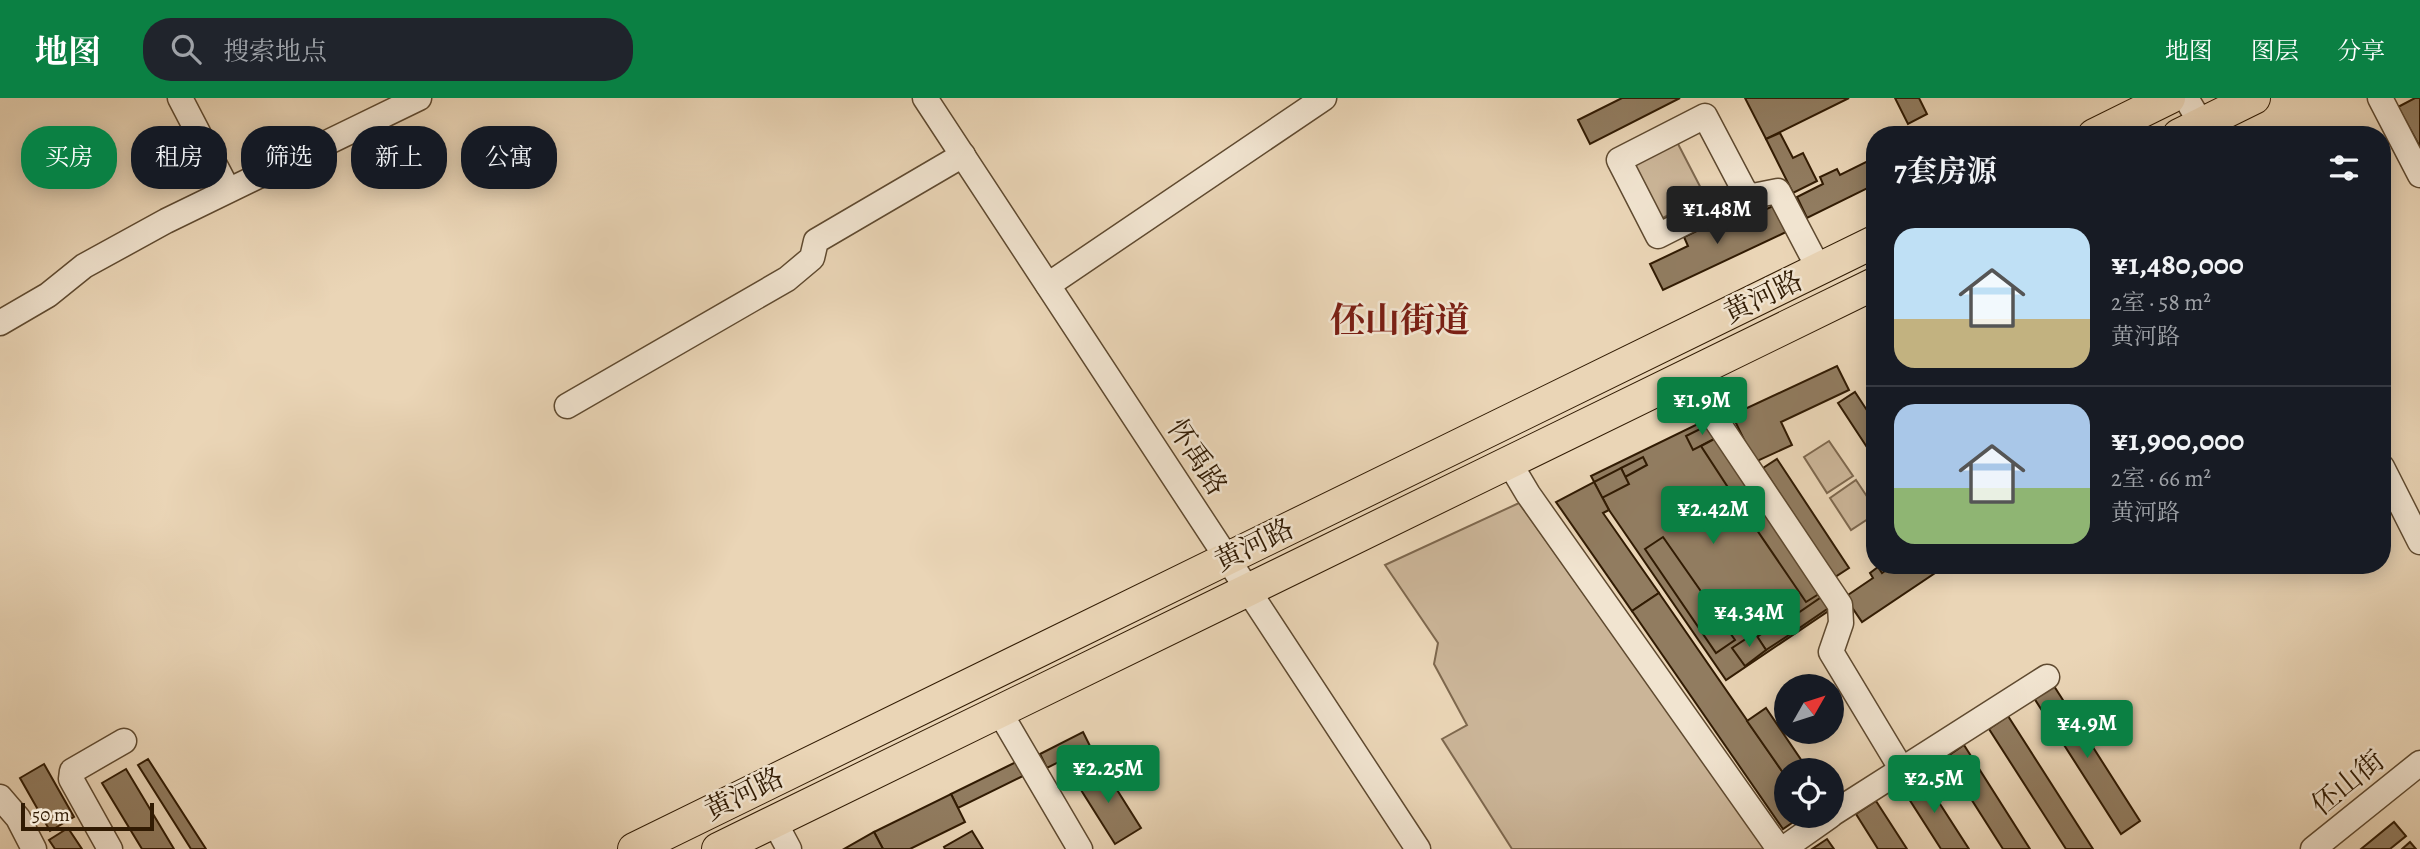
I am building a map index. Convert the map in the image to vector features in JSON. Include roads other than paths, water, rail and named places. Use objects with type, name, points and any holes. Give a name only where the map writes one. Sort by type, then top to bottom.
[{"type":"main road","points":[[2112,126],[2169,98]]},
{"type":"main road","points":[[2194,123],[2254,98]]},
{"type":"main road","name":"黄河路","points":[[634,849],[1866,246]]},
{"type":"main road","name":"黄河路","points":[[718,849],[1866,288]]},
{"type":"street","points":[[180,98],[228,190]]},
{"type":"street","points":[[0,323],[48,295],[84,266],[228,190],[419,98]]},
{"type":"street","name":"怀禹路","points":[[925,98],[1418,849]]},
{"type":"street","points":[[1048,285],[1324,98]]},
{"type":"street","points":[[2380,98],[2420,175]]},
{"type":"street","points":[[1745,192],[1658,236],[1619,160],[1705,116],[1745,192],[1753,196],[1778,191],[1819,270]]},
{"type":"street","points":[[567,406],[787,279],[812,258],[816,241],[963,155]]},
{"type":"street","points":[[1690,373],[1718,423],[1840,605],[1841,623],[1831,652],[1902,769]]},
{"type":"street","points":[[1509,462],[1528,494],[1777,848],[1810,828]]},
{"type":"street","points":[[2391,485],[2420,542]]},
{"type":"street","points":[[1844,807],[2047,677]]},
{"type":"street","points":[[999,711],[1080,849]]},
{"type":"street","points":[[110,849],[71,779],[72,771],[124,740]]},
{"type":"street","name":"伾山街","points":[[2313,849],[2420,764]]},
{"type":"street","points":[[0,797],[18,818],[34,849]]},
{"type":"street","points":[[774,821],[789,849]]},
{"type":"district","name":"伾山街道","points":[[1400,320]]}]
